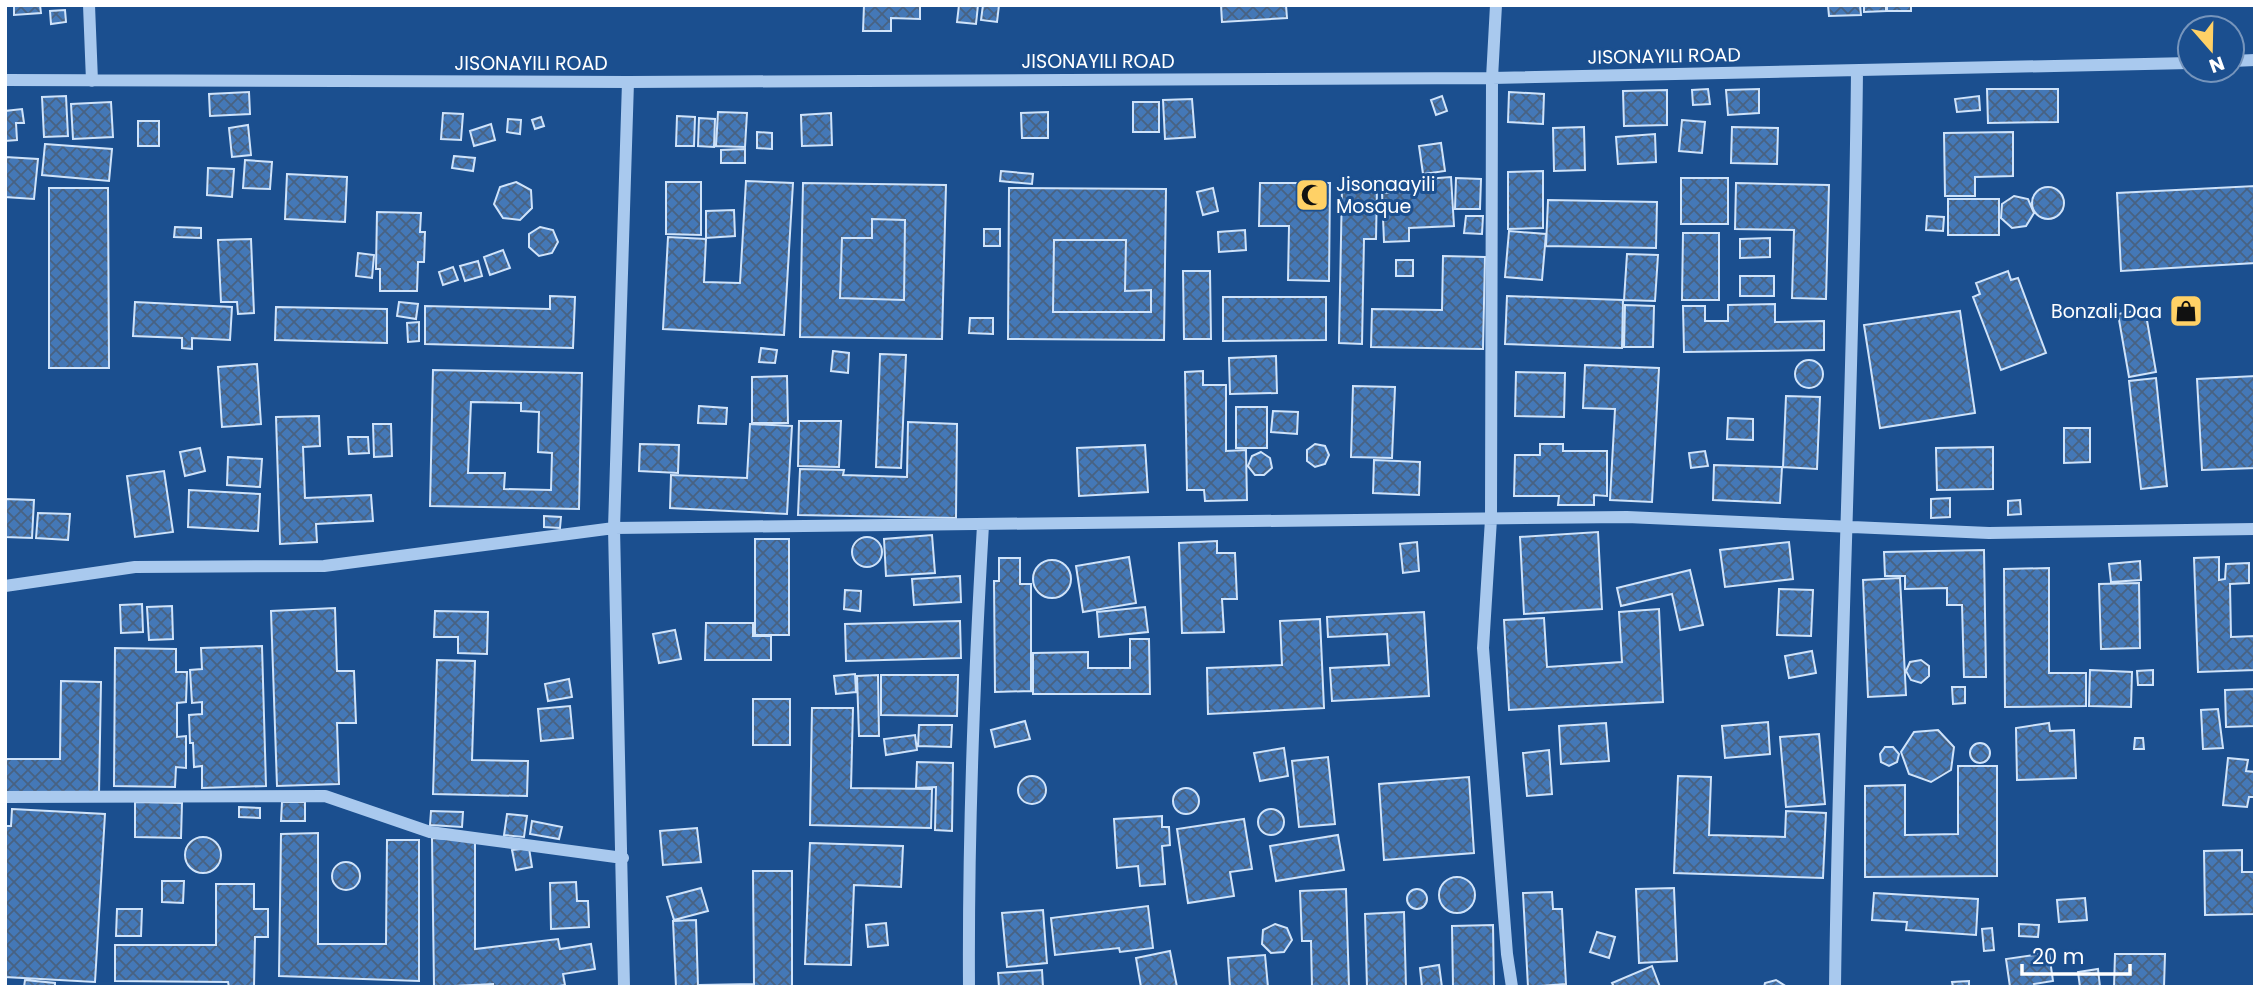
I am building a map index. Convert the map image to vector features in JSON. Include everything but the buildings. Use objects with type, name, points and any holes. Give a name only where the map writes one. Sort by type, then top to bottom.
[{"type":"street","points":[[89,5],[92,80]]},
{"type":"street","points":[[1496,5],[1492,78],[1492,519],[1483,648],[1507,954],[1512,987]]},
{"type":"street","name":"JISONAYILI ROAD","points":[[5,80],[628,82],[1492,78],[2176,63]]},
{"type":"street","points":[[1835,987],[1845,527],[1855,279],[1857,71]]},
{"type":"street","points":[[624,987],[614,528],[628,82]]},
{"type":"street","points":[[5,586],[135,567],[324,566],[614,528],[1627,517],[1989,533],[2255,529]]},
{"type":"street","points":[[969,987],[973,756],[983,526]]},
{"type":"street","points":[[5,797],[325,796],[430,832],[623,858]]},
{"type":"place","name":"Jisonaayili Mosque","points":[[1312,195]]},
{"type":"place","name":"Bonzali Daa","points":[[2186,311]]}]
